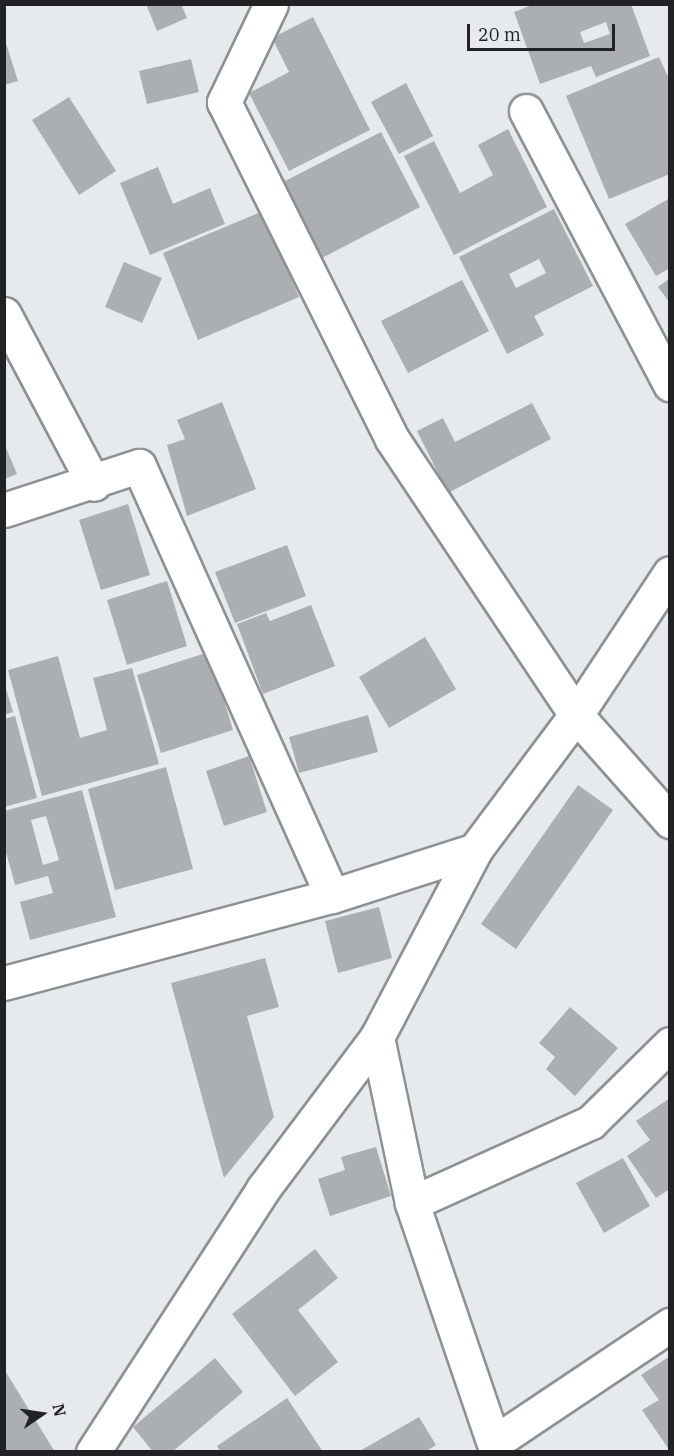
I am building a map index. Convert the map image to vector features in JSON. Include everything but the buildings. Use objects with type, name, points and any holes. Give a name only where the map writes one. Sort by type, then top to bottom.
[{"type":"street","points":[[271,4],[224,102],[392,439],[576,715],[669,821]]},
{"type":"street","points":[[526,111],[669,384]]},
{"type":"street","points":[[4,314],[94,484]]},
{"type":"street","points":[[4,510],[94,484],[139,466],[332,896]]},
{"type":"street","points":[[99,1448],[263,1189],[377,1037],[475,850],[576,715],[669,573]]},
{"type":"street","points":[[5,977],[332,896],[475,850]]},
{"type":"street","points":[[377,1037],[412,1203],[496,1447],[669,1325]]},
{"type":"street","points":[[412,1203],[591,1122],[669,1044]]}]
